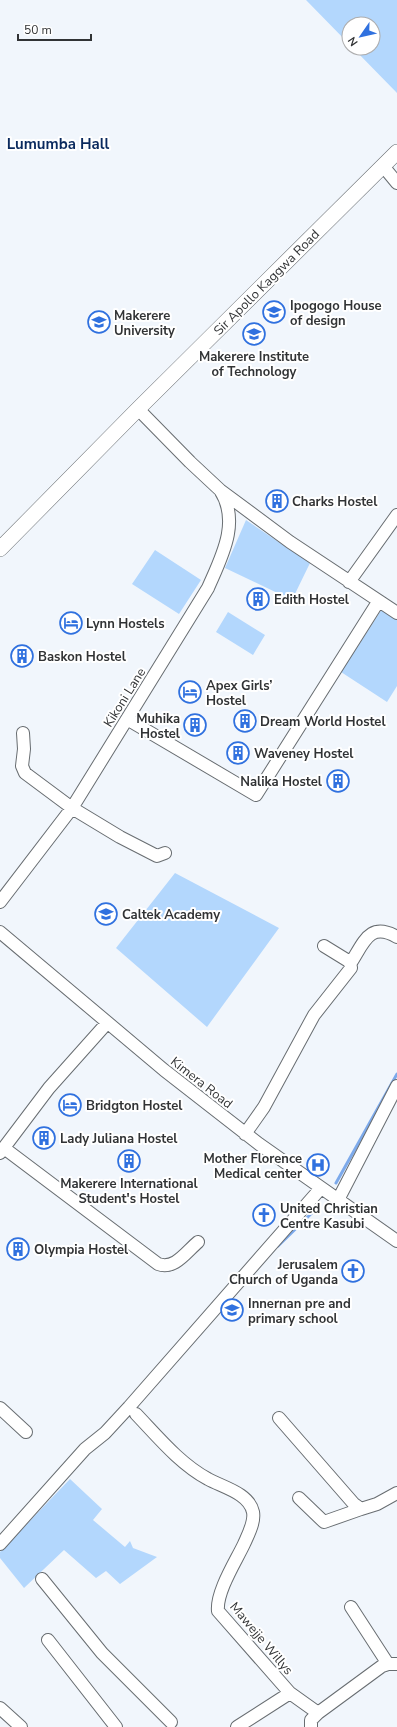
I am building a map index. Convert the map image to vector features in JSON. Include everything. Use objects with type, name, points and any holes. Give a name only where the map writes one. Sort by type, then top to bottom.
[{"type":"main road","name":"Sir Apollo Kaggwa Road","points":[[0,549],[138,409],[397,152]]},
{"type":"street","points":[[383,166],[397,183]]},
{"type":"street","points":[[138,409],[220,490],[349,582],[397,613]]},
{"type":"street","name":"Kikoni Lane","points":[[0,902],[72,808],[208,588],[227,544],[227,504],[220,490]]},
{"type":"street","points":[[349,582],[397,515]]},
{"type":"street","points":[[127,719],[256,795],[378,602]]},
{"type":"street","points":[[23,733],[23,770],[72,808],[120,837],[154,855],[157,856],[165,853]]},
{"type":"street","points":[[245,1134],[264,1107],[308,1025],[349,970],[350,964],[371,933],[387,931],[397,937]]},
{"type":"street","name":"Kimera Road","points":[[0,932],[164,1070],[245,1134],[397,1241]]},
{"type":"street","points":[[324,946],[350,964]]},
{"type":"street","points":[[107,1023],[49,1088],[2,1150],[158,1264],[166,1266],[172,1265],[198,1242]]},
{"type":"street","points":[[338,1200],[397,1086]]},
{"type":"street","points":[[0,1544],[85,1449],[105,1433],[129,1407],[321,1188]]},
{"type":"street","points":[[0,1408],[26,1432]]},
{"type":"street","name":"Mawejje Willys","points":[[136,1414],[181,1460],[206,1478],[233,1490],[245,1499],[250,1506],[253,1512],[253,1518],[248,1534],[221,1592],[217,1604],[218,1611],[290,1693],[318,1713]]},
{"type":"street","points":[[279,1418],[360,1509]]},
{"type":"street","points":[[299,1498],[324,1522],[377,1504],[397,1493]]},
{"type":"street","points":[[42,1579],[102,1652],[171,1725]]},
{"type":"street","points":[[311,1727],[310,1720],[318,1713],[382,1666],[392,1664],[351,1607]]},
{"type":"street","points":[[48,1640],[116,1727]]},
{"type":"street","points":[[237,1727],[290,1693]]},
{"type":"street","points":[[0,1708],[21,1727]]},
{"type":"shaded area","points":[[306,0],[397,0],[397,93],[361,56],[381,56],[381,16],[341,16],[341,36]]},
{"type":"shaded area","points":[[246,520],[310,563],[292,600],[225,568]]},
{"type":"shaded area","points":[[155,550],[201,580],[179,614],[132,584]]},
{"type":"shaded area","points":[[382,609],[397,619],[397,686],[387,702],[341,672]]},
{"type":"shaded area","points":[[228,612],[265,635],[253,655],[216,632]]},
{"type":"shaded area","points":[[175,873],[279,928],[207,1027],[116,948]]},
{"type":"shaded area","points":[[70,1479],[102,1509],[93,1520],[125,1547],[130,1541],[133,1548],[157,1557],[120,1584],[106,1571],[96,1578],[64,1550],[24,1588],[0,1558],[0,1552]]},
{"type":"waterway","points":[[336,1183],[397,1074]]},
{"type":"waterway","points":[[278,1246],[318,1207]]},
{"type":"place","name":"Ipogogo House of design","points":[[274,312]]},
{"type":"place","name":"Makerere University","points":[[99,322]]},
{"type":"place","name":"Makerere Institute of Technology","points":[[254,334]]},
{"type":"place","name":"Charks Hostel","points":[[277,501]]},
{"type":"place","name":"Edith Hostel","points":[[258,599]]},
{"type":"place","name":"Lynn Hostels","points":[[71,623]]},
{"type":"place","name":"Baskon Hostel","points":[[22,656]]},
{"type":"place","name":"Apex Girls’ Hostel","points":[[190,692]]},
{"type":"place","name":"Dream World Hostel","points":[[245,721]]},
{"type":"place","name":"Muhika Hostel","points":[[195,725]]},
{"type":"place","name":"Waveney Hostel","points":[[238,753]]},
{"type":"place","name":"Nalika Hostel","points":[[338,781]]},
{"type":"place","name":"Caltek Academy","points":[[106,914]]},
{"type":"place","name":"Bridgton Hostel","points":[[70,1105]]},
{"type":"place","name":"Lady Juliana Hostel","points":[[44,1138]]},
{"type":"place","name":"Makerere International Student's Hostel","points":[[129,1161]]},
{"type":"place","name":"Mother Florence Medical center","points":[[318,1165]]},
{"type":"place","name":"United Christian Centre Kasubi","points":[[264,1215]]},
{"type":"place","name":"Olympia Hostel","points":[[18,1249]]},
{"type":"place","name":"Jerusalem Church of Uganda","points":[[353,1271]]},
{"type":"place","name":"Innernan pre and primary school","points":[[232,1310]]},
{"type":"district","name":"Lumumba Hall","points":[[58,144]]}]
